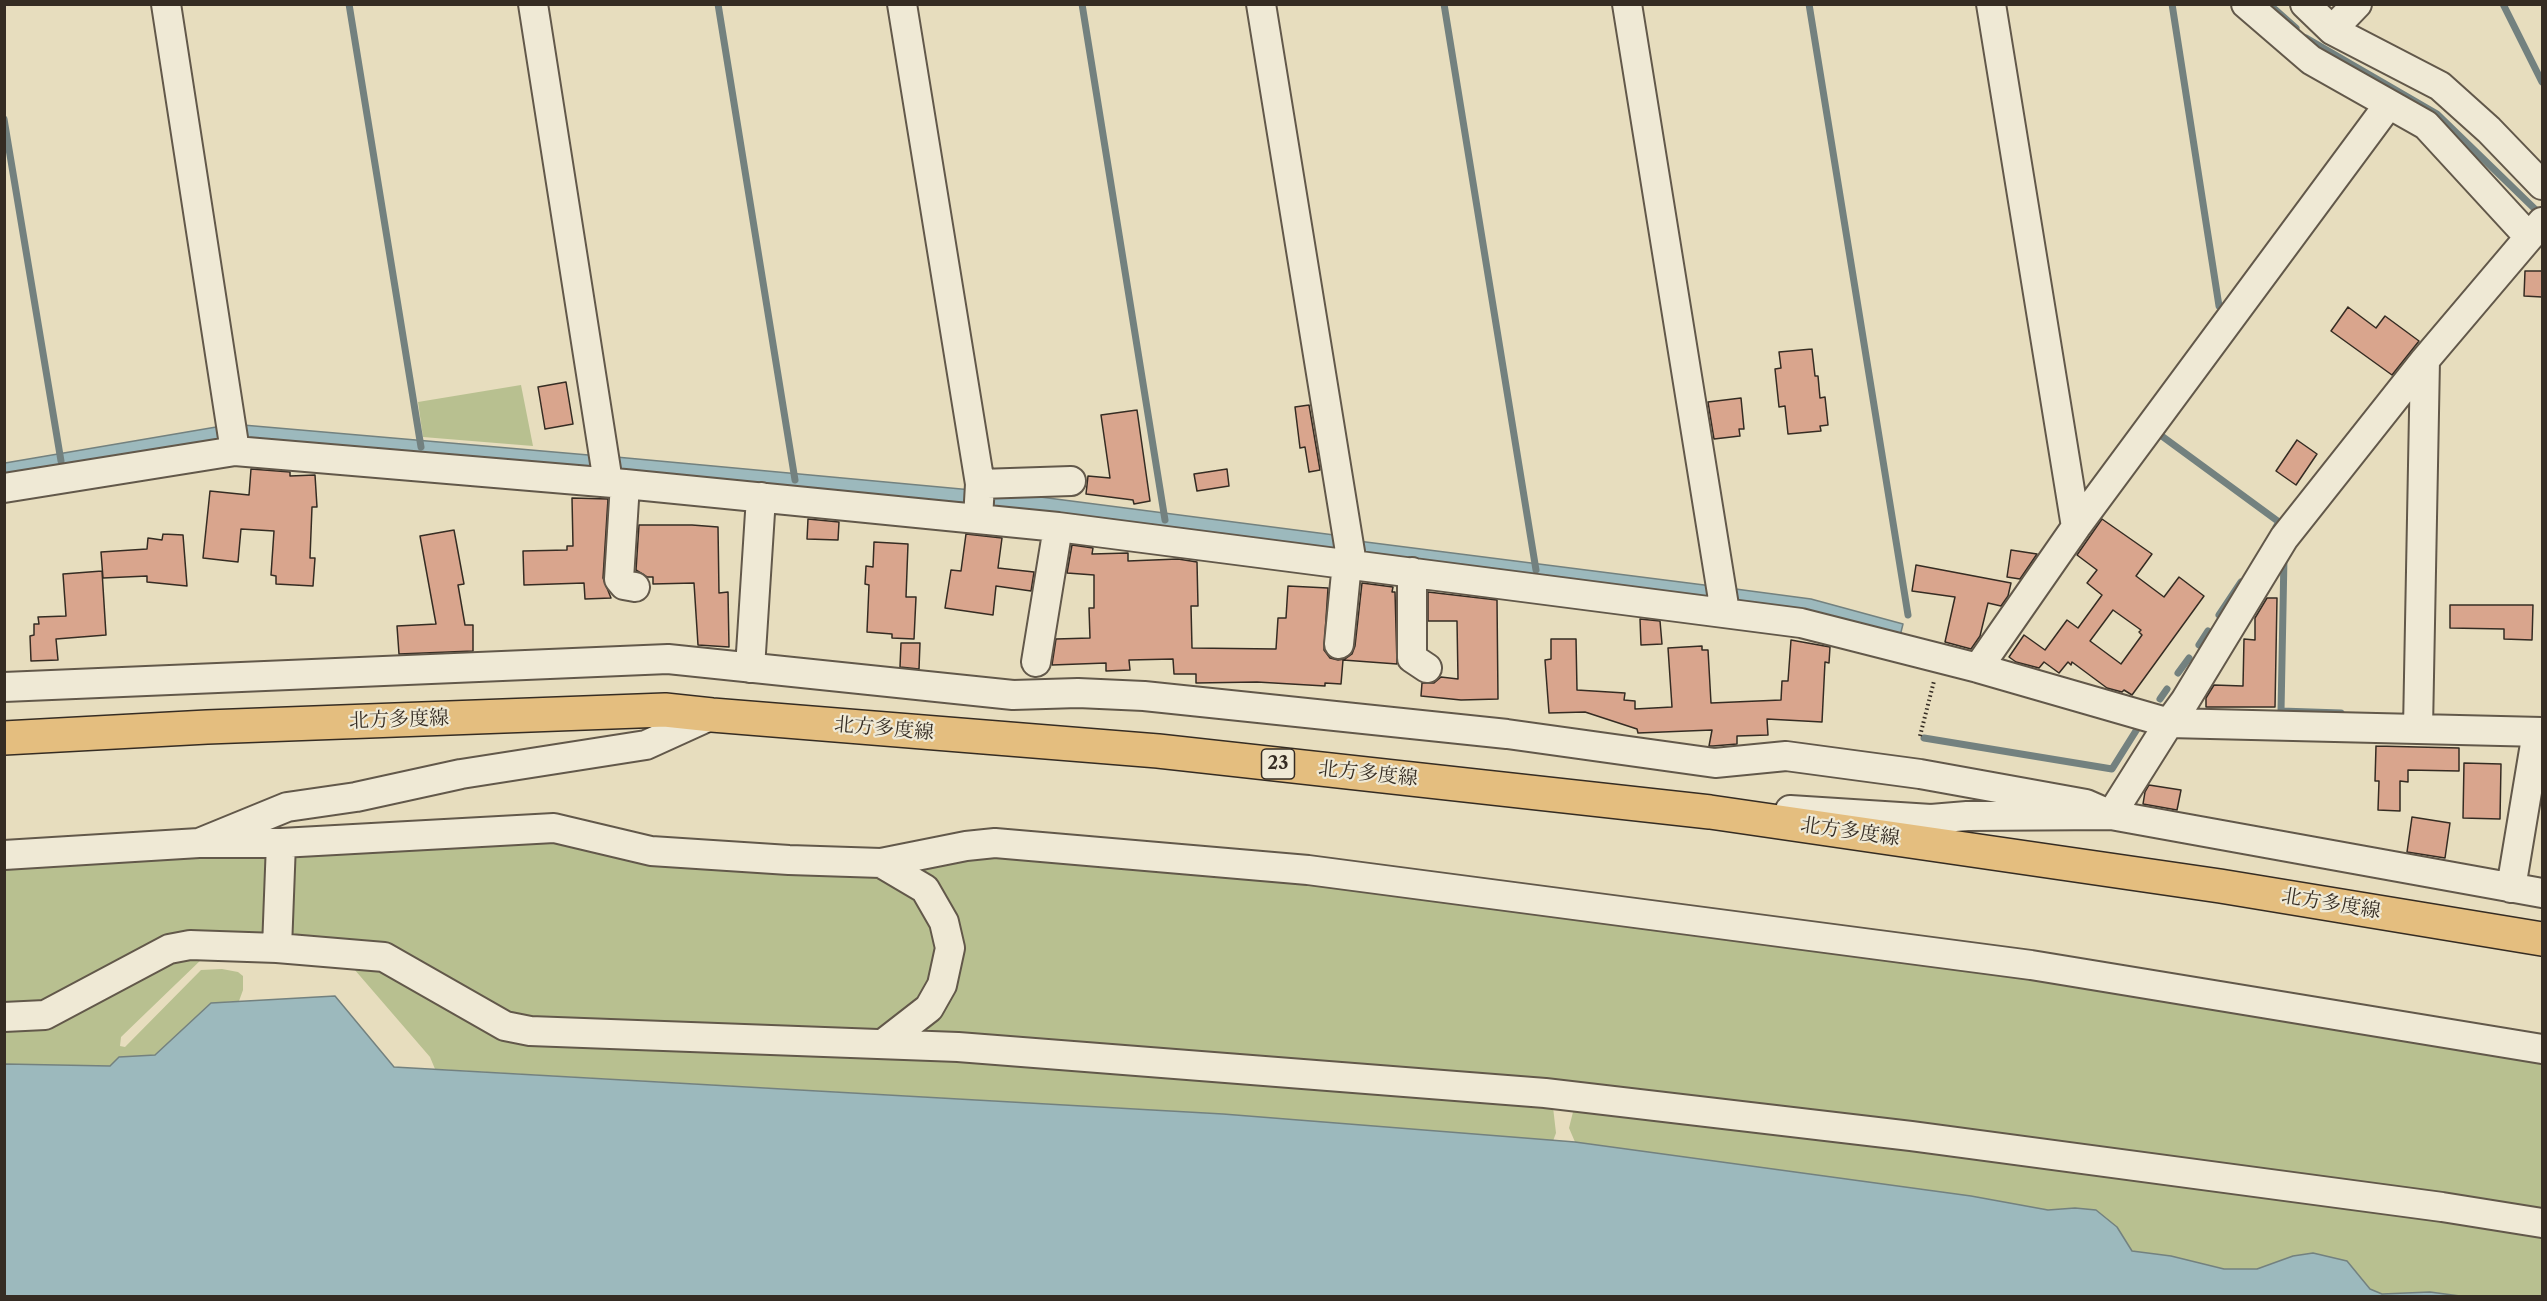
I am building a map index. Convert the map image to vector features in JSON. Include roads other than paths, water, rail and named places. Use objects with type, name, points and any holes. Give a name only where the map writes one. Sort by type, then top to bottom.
[{"type":"main road","name":"北方多度線","points":[[4,738],[207,727],[665,710],[1158,751],[1710,812],[2220,886],[2542,939]]},
{"type":"street","points":[[166,4],[235,451]]},
{"type":"street","points":[[533,4],[617,483],[619,579],[624,585],[635,587]]},
{"type":"street","points":[[902,4],[980,484],[978,519]]},
{"type":"street","points":[[1261,4],[1349,564],[1339,644]]},
{"type":"street","points":[[1627,4],[1725,612]]},
{"type":"street","points":[[1991,4],[2076,527]]},
{"type":"street","points":[[2111,815],[2185,701],[2284,538],[2425,360],[2537,228],[2426,125],[2310,60],[2246,4]]},
{"type":"street","points":[[2305,4],[2347,12],[2440,86],[2488,130],[2542,185]]},
{"type":"street","points":[[1978,668],[2076,527],[2389,104]]},
{"type":"street","points":[[2418,729],[2425,360]]},
{"type":"street","points":[[4,488],[235,451],[617,483],[1058,527],[1801,622],[1978,668],[2169,723],[2540,732],[2511,888]]},
{"type":"street","points":[[980,484],[1071,481]]},
{"type":"street","points":[[750,668],[761,497]]},
{"type":"street","points":[[1036,662],[1058,527]]},
{"type":"street","points":[[1412,572],[1412,658],[1427,668]]},
{"type":"street","points":[[4,687],[668,659],[1013,695],[1078,693],[1144,696],[1507,734],[1715,763],[1786,756],[1920,774],[2086,804],[2111,815]]},
{"type":"street","points":[[199,843],[287,807],[356,797],[461,774],[646,745],[712,715]]},
{"type":"street","points":[[1710,812],[1783,809],[1930,819],[1967,816],[2111,815],[2542,893]]},
{"type":"street","points":[[4,855],[199,843],[281,843],[555,828],[651,851],[881,863],[966,846],[995,843],[1308,870],[2031,965],[2542,1049]]},
{"type":"street","points":[[278,948],[281,843]]},
{"type":"street","points":[[881,863],[925,889],[944,922],[950,948],[942,985],[929,1008],[884,1043]]},
{"type":"street","points":[[4,1017],[45,1015],[169,949],[190,945],[278,948],[384,957],[505,1026],[530,1031],[884,1043],[1227,1067],[1545,1093],[1911,1136],[2442,1207],[2542,1223]]},
{"type":"water","points":[[228,425],[225,439],[5,476],[5,463]]},
{"type":"water","points":[[243,425],[600,456],[593,473],[246,443]]},
{"type":"water","points":[[616,457],[972,490],[969,503],[618,475]]},
{"type":"water","points":[[994,491],[1342,536],[1337,551],[989,507]]},
{"type":"water","points":[[1358,541],[1712,586],[1708,598],[1359,554]]},
{"type":"water","points":[[1728,588],[1811,599],[1903,624],[1900,636],[1730,601]]},
{"type":"water","points":[[335,996],[394,1067],[1223,1114],[1575,1142],[1971,1196],[2048,1210],[2075,1208],[2096,1210],[2117,1227],[2132,1251],[2171,1256],[2224,1269],[2257,1269],[2293,1256],[2313,1253],[2347,1261],[2370,1289],[2382,1294],[2430,1292],[2460,1296],[5,1296],[5,1064],[110,1066],[119,1057],[155,1055],[211,1003]]},
{"type":"waterway","points":[[349,4],[421,447]]},
{"type":"waterway","points":[[718,4],[795,480]]},
{"type":"waterway","points":[[1082,4],[1165,520]]},
{"type":"waterway","points":[[1444,4],[1536,570]]},
{"type":"waterway","points":[[1809,4],[1908,615]]},
{"type":"waterway","points":[[2172,4],[2219,306]]},
{"type":"waterway","points":[[2269,4],[2296,28]]},
{"type":"waterway","points":[[2503,4],[2542,82]]},
{"type":"waterway","points":[[2306,38],[2437,114],[2539,213],[2542,213]]},
{"type":"waterway","points":[[4,119],[61,461]]},
{"type":"waterway","points":[[2161,431],[2159,434],[2279,522],[2276,527]]},
{"type":"waterway","points":[[2284,557],[2281,711],[2341,713]]},
{"type":"waterway","points":[[2219,615],[2241,582]]},
{"type":"waterway","points":[[2199,645],[2208,631]]},
{"type":"waterway","points":[[2178,673],[2189,658]]},
{"type":"waterway","points":[[2160,699],[2167,689]]},
{"type":"waterway","points":[[1924,738],[2112,769],[2139,726]]}]
